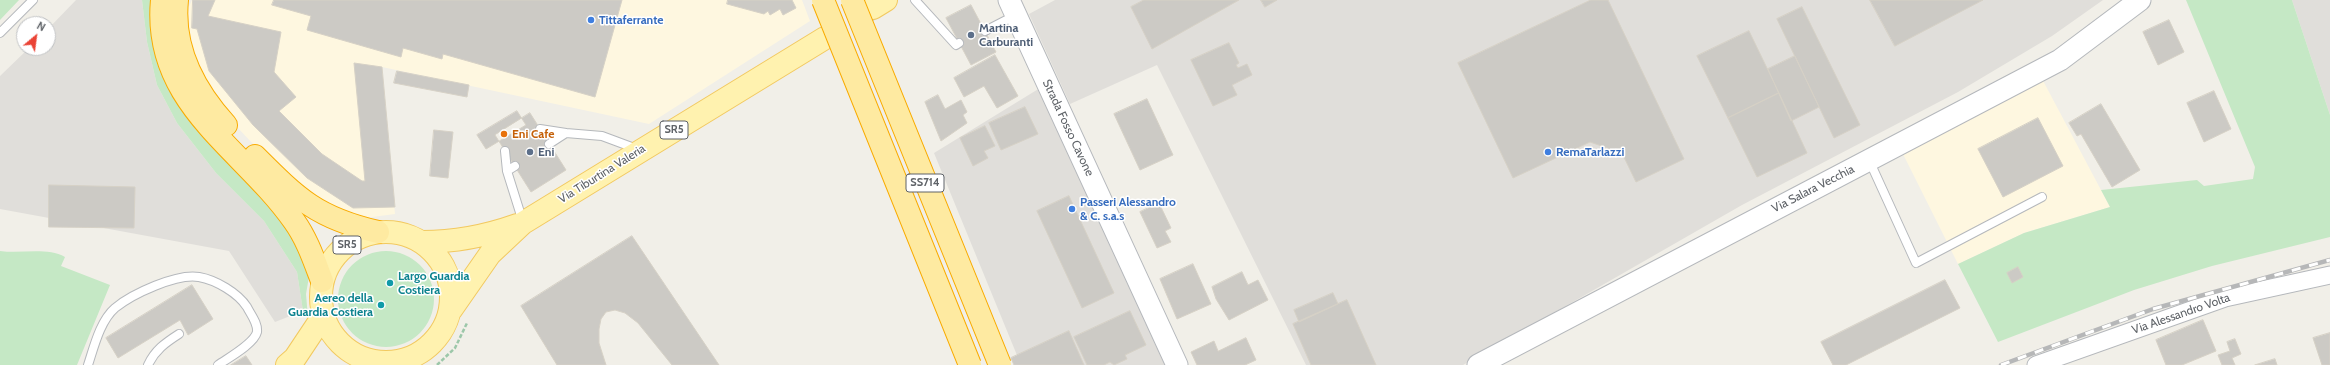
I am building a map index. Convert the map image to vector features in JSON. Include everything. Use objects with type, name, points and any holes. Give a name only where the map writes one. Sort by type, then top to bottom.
[{"type":"highway","points":[[162,0],[161,23],[166,54],[180,88],[189,104],[212,132],[293,220],[310,249],[322,281]]},
{"type":"highway","points":[[177,0],[178,30],[188,72],[209,105],[224,123],[266,168],[297,197],[313,208],[349,225],[378,232]]},
{"type":"highway","name":"SS714","points":[[823,0],[970,365]]},
{"type":"highway","name":"SS714","points":[[852,0],[1000,365]]},
{"type":"main road","name":"Via Tiburtina Valeria","points":[[451,310],[490,254],[523,223],[825,38]]},
{"type":"main road","name":"Via Tiburtina Valeria","points":[[422,242],[468,238],[523,223]]},
{"type":"main road","name":"SR5","points":[[378,232],[393,232],[422,242],[432,250],[446,272],[452,297],[451,310],[445,327],[434,342],[420,353],[404,360],[386,363],[359,362],[353,353],[340,343],[330,330],[323,316],[321,304],[322,281],[330,263],[343,248],[359,237],[378,232]]},
{"type":"main road","points":[[288,365],[303,347],[323,316]]},
{"type":"street","name":"Via Salara Vecchia","points":[[1478,365],[2060,60],[2140,0]]},
{"type":"street","name":"Strada Fosso Cavone","points":[[1012,8],[1178,365]]},
{"type":"street","name":"Via Alessandro Volta","points":[[2036,365],[2225,298],[2330,275]]},
{"type":"lane","points":[[0,34],[33,0]]},
{"type":"lane","points":[[916,0],[956,45],[959,43]]},
{"type":"lane","points":[[984,31],[1012,8]]},
{"type":"lane","points":[[540,129],[602,136],[642,150]]},
{"type":"lane","points":[[549,144],[566,133]]},
{"type":"lane","points":[[505,151],[507,171],[523,223]]},
{"type":"lane","points":[[1868,160],[1916,264],[2042,197]]},
{"type":"lane","points":[[507,171],[514,166]]},
{"type":"lane","points":[[88,365],[105,322],[115,308],[147,289],[183,278],[199,277],[227,288],[244,303],[257,324],[257,333],[254,338],[242,349],[218,365]]},
{"type":"lane","points":[[148,365],[153,354],[162,344],[179,334]]},
{"type":"shaded area","points":[[76,0],[142,0],[147,42],[157,85],[177,123],[216,173],[264,221],[297,272],[303,311],[275,322],[229,251],[0,209],[0,76],[21,56],[56,56],[56,21]]},
{"type":"shaded area","points":[[192,0],[802,0],[810,21],[649,124],[382,67],[395,214],[365,218],[344,217],[272,164],[219,108],[203,83],[182,21]]},
{"type":"shaded area","points":[[1055,0],[2103,0],[2052,36],[1958,92],[1742,205],[1463,365],[1306,365],[1157,65],[1070,104],[1029,14]]},
{"type":"shaded area","points":[[2292,0],[2330,0],[2330,115]]},
{"type":"shaded area","points":[[2040,75],[2110,207],[2024,233],[1958,264],[1901,150]]},
{"type":"shaded area","points":[[1040,88],[1171,365],[1021,365],[934,153]]},
{"type":"green space","points":[[0,0],[19,0],[0,20]]},
{"type":"green space","points":[[142,0],[153,0],[153,23],[286,225],[310,271],[306,294],[308,318],[303,311],[297,272],[264,221],[216,173],[177,123],[157,85],[147,42]]},
{"type":"green space","points":[[2186,0],[2292,0],[2330,115],[2330,237],[2212,266],[2134,290],[1998,342],[1958,264],[2024,233],[2110,207],[2101,190],[2197,180],[2204,186],[2253,179],[2255,167]]},
{"type":"green space","points":[[0,251],[42,251],[58,254],[65,257],[61,266],[110,285],[77,365],[0,365]]},
{"type":"green space","points":[[386,251],[404,255],[420,265],[430,281],[434,299],[430,317],[420,333],[404,343],[386,347],[368,343],[352,333],[342,317],[338,299],[342,281],[352,265],[368,255]]},
{"type":"building","points":[[193,0],[215,0],[208,16],[281,32],[274,72],[296,97],[279,111],[322,154],[362,181],[365,181],[354,63],[382,67],[395,207],[353,208],[307,178],[253,125],[209,71],[197,29],[192,28]]},
{"type":"building","points":[[274,0],[622,0],[595,97],[443,54],[442,59],[403,48],[401,57],[307,30],[311,16],[272,5]]},
{"type":"building","points":[[728,0],[792,0],[796,8],[783,15],[780,9],[770,15],[768,11],[764,14],[727,4]]},
{"type":"building","points":[[1144,0],[1239,0],[1152,49],[1131,7]]},
{"type":"building","points":[[1261,0],[1277,0],[1265,7]]},
{"type":"building","points":[[1591,0],[1608,0],[1684,159],[1636,182],[1622,153],[1590,142],[1513,178],[1458,63]]},
{"type":"building","points":[[1870,0],[1983,0],[1895,46]]},
{"type":"building","points":[[971,5],[996,52],[971,65],[946,18]]},
{"type":"building","points":[[1802,7],[1860,125],[1834,138],[1777,19]]},
{"type":"building","points":[[2169,20],[2184,52],[2158,65],[2143,32]]},
{"type":"building","points":[[1749,31],[1779,93],[1728,118],[1697,56]]},
{"type":"building","points":[[1229,43],[1239,63],[1236,65],[1238,68],[1247,64],[1252,75],[1232,85],[1237,95],[1213,106],[1191,60]]},
{"type":"building","points":[[995,55],[1018,96],[997,108],[984,86],[964,97],[954,78]]},
{"type":"building","points":[[1795,56],[1819,107],[1791,121],[1768,69]]},
{"type":"building","points":[[397,71],[469,85],[467,97],[394,83]]},
{"type":"building","points":[[2214,91],[2231,129],[2204,142],[2187,103]]},
{"type":"building","points":[[1779,93],[1807,153],[1757,177],[1728,118]]},
{"type":"building","points":[[938,95],[945,109],[961,100],[967,112],[963,115],[967,123],[941,141],[925,102]]},
{"type":"building","points":[[1147,99],[1173,155],[1140,170],[1114,114]]},
{"type":"building","points":[[2101,104],[2140,170],[2112,187],[2081,134],[2077,136],[2069,123]]},
{"type":"building","points":[[1025,107],[1038,134],[1001,150],[989,123]]},
{"type":"building","points":[[517,111],[526,125],[486,149],[477,135]]},
{"type":"building","points":[[530,113],[566,170],[531,192],[495,135]]},
{"type":"building","points":[[2038,118],[2063,166],[2003,197],[1978,149]]},
{"type":"building","points":[[985,126],[995,146],[984,151],[988,158],[973,166],[960,138]]},
{"type":"building","points":[[434,130],[453,132],[448,178],[430,176]]},
{"type":"building","points":[[49,185],[135,187],[134,228],[49,227]]},
{"type":"building","points":[[1069,196],[1114,293],[1082,308],[1037,211]]},
{"type":"building","points":[[1159,203],[1171,228],[1165,231],[1171,242],[1157,248],[1140,212]]},
{"type":"building","points":[[632,236],[719,365],[672,365],[638,323],[625,313],[615,310],[606,312],[601,319],[599,329],[599,343],[606,365],[557,365],[521,306]]},
{"type":"building","points":[[1193,264],[1211,304],[1177,319],[1160,279]]},
{"type":"building","points":[[2018,267],[2023,277],[2012,283],[2007,273]]},
{"type":"building","points":[[1242,272],[1248,285],[1258,280],[1268,300],[1229,320],[1216,299],[1212,287]]},
{"type":"building","points":[[1945,280],[1960,308],[1846,365],[1833,365],[1821,342]]},
{"type":"building","points":[[192,285],[213,319],[188,335],[180,320],[118,358],[106,338]]},
{"type":"building","points":[[1333,293],[1338,304],[1299,322],[1294,310]]},
{"type":"building","points":[[1347,300],[1376,365],[1311,365],[1293,324]]},
{"type":"building","points":[[1130,311],[1146,345],[1125,355],[1127,359],[1114,365],[1110,362],[1104,365],[1087,365],[1074,337]]},
{"type":"building","points":[[2203,320],[2216,351],[2182,365],[2166,365],[2156,340]]},
{"type":"building","points":[[1069,331],[1084,365],[1014,365],[1011,358]]},
{"type":"building","points":[[2330,333],[2330,365],[2322,365],[2313,338]]},
{"type":"building","points":[[1246,338],[1256,360],[1245,365],[1197,365],[1191,352],[1214,341],[1218,351]]},
{"type":"building","points":[[2235,339],[2241,354],[2232,358],[2235,365],[2222,365],[2218,355],[2230,351],[2227,342]]},
{"type":"building","points":[[246,356],[252,365],[231,365]]},
{"type":"building","points":[[2275,359],[2277,365],[2255,365]]},
{"type":"tunnel","points":[[825,38],[873,8]]},
{"type":"railway","points":[[2001,365],[2153,309],[2330,260]]},
{"type":"place","name":"Tittaferrante","points":[[591,20]]},
{"type":"place","name":"Martina Carburanti","points":[[971,35]]},
{"type":"place","name":"Eni Cafe","points":[[504,134]]},
{"type":"place","name":"Eni","points":[[530,152]]},
{"type":"place","name":"RemaTarlazzi","points":[[1548,152]]},
{"type":"place","name":"Passeri Alessandro & C. s.a.s","points":[[1072,209]]},
{"type":"place","name":"Largo Guardia Costiera","points":[[390,283]]},
{"type":"place","name":"Aereo della Guardia Costiera","points":[[381,305]]}]
